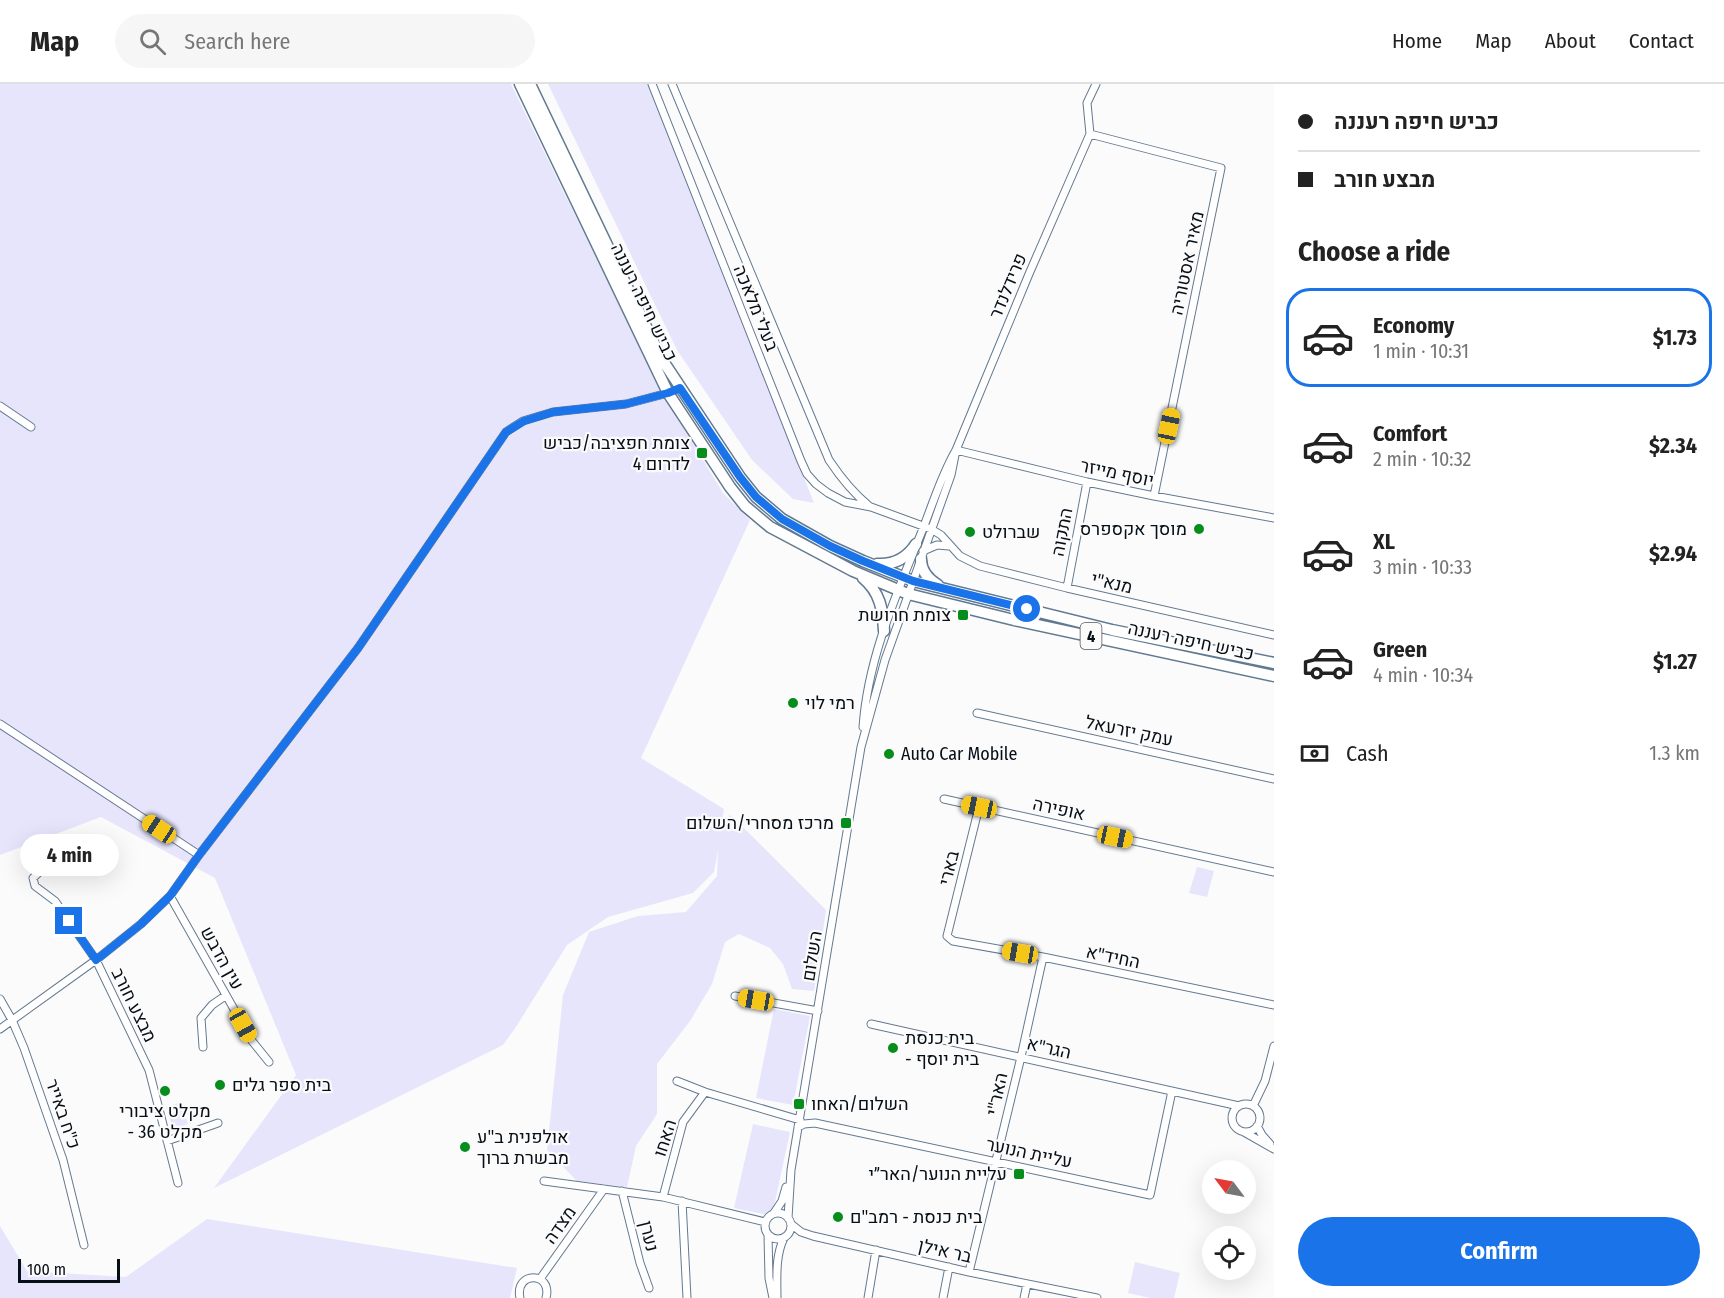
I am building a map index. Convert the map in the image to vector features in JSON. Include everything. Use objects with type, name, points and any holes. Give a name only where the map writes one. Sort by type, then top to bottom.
[{"type":"highway","name":"כביש חיפה רעננה","points":[[520,84],[668,393],[730,487],[746,506],[770,527],[853,571],[903,592],[1014,620],[1274,676]]},
{"type":"highway","name":"כביש חיפה רעננה","points":[[530,84],[661,358],[740,477],[756,497],[782,519],[830,546],[908,579],[1112,630],[1274,663]]},
{"type":"highway","points":[[870,564],[894,562],[910,553],[920,551],[921,565],[927,576],[943,589]]},
{"type":"highway","points":[[853,571],[876,592],[883,616],[884,631]]},
{"type":"street","name":"בעלי מלאכה","points":[[652,84],[801,461],[812,479],[828,493],[845,502],[871,507],[927,527]]},
{"type":"street","name":"בעלי מלאכה","points":[[672,84],[829,460],[854,493],[871,507]]},
{"type":"street","points":[[1090,134],[1086,103],[1096,84]]},
{"type":"street","name":"פרידלנדר","points":[[903,592],[927,527],[951,475],[956,450],[1024,284],[1090,134]]},
{"type":"street","name":"מאיר אסטוריה","points":[[1090,134],[1221,168],[1154,496]]},
{"type":"street","points":[[0,1029],[96,960],[141,924],[170,896],[358,648],[506,432],[524,421],[553,412],[626,404],[680,388]]},
{"type":"street","points":[[0,406],[31,427]]},
{"type":"street","name":"יוסף מייזר","points":[[956,450],[1088,482],[1274,518]]},
{"type":"street","name":"התקוה","points":[[1067,588],[1088,482]]},
{"type":"street","name":"מנא\"י","points":[[927,527],[941,536],[960,556],[980,566],[1274,635]]},
{"type":"street","points":[[920,551],[937,545],[949,546]]},
{"type":"street","name":"פרידלנדר","points":[[908,579],[920,551]]},
{"type":"street","name":"השלום","points":[[774,1214],[782,1201],[791,1170],[874,659],[884,631],[903,592]]},
{"type":"street","name":"השלום","points":[[861,747],[903,592]]},
{"type":"street","name":"עמק יזרעאל","points":[[977,713],[1274,778]]},
{"type":"street","points":[[0,724],[199,855]]},
{"type":"street","name":"אופירה","points":[[944,799],[1274,872]]},
{"type":"street","name":"בארי","points":[[947,936],[979,807]]},
{"type":"street","name":"מבצע חורב","points":[[47,865],[33,878],[34,886],[55,901],[96,960],[149,1070],[178,1184]]},
{"type":"street","name":"עין הדבש","points":[[170,896],[225,996],[252,1041],[269,1062]]},
{"type":"street","name":"החיד\"א","points":[[947,936],[953,942],[1043,957],[1274,1005]]},
{"type":"street","name":"האר\"י","points":[[969,1272],[1043,957]]},
{"type":"street","points":[[203,1047],[201,1018],[212,1005],[225,996]]},
{"type":"street","points":[[735,996],[818,1011]]},
{"type":"street","name":"כ\"ח באייר","points":[[0,999],[24,1048],[63,1160],[84,1245]]},
{"type":"street","name":"הגר\"א","points":[[871,1024],[1239,1106]]},
{"type":"street","points":[[1253,1106],[1265,1081],[1274,1046]]},
{"type":"street","points":[[677,1081],[799,1124]]},
{"type":"street","name":"עליית הנוער","points":[[799,1124],[815,1123],[1150,1195],[1172,1091]]},
{"type":"street","name":"האחו","points":[[663,1197],[683,1122],[705,1092]]},
{"type":"street","points":[[1221,1102],[1236,1126],[1274,1149],[1257,1126]]},
{"type":"street","points":[[1233,1119],[1234,1111],[1246,1104],[1253,1106],[1259,1113],[1257,1126],[1251,1131],[1242,1131]]},
{"type":"street","points":[[167,1141],[218,1123]]},
{"type":"street","name":"השלום","points":[[789,1221],[791,1170]]},
{"type":"street","points":[[544,1181],[663,1197],[765,1222]]},
{"type":"street","name":"מצדה","points":[[540,1279],[604,1189]]},
{"type":"street","name":"נערן","points":[[622,1191],[640,1263],[649,1288]]},
{"type":"street","points":[[682,1201],[687,1298]]},
{"type":"street","points":[[775,1298],[779,1250],[789,1233],[789,1221],[783,1214],[774,1214],[767,1218],[765,1230],[768,1235],[774,1239],[784,1238]]},
{"type":"street","name":"בר אילן","points":[[789,1221],[801,1232],[813,1236],[969,1272],[1097,1298]]},
{"type":"street","points":[[768,1235],[769,1278],[775,1298]]},
{"type":"street","points":[[868,1298],[876,1250]]},
{"type":"street","points":[[942,1298],[949,1267]]},
{"type":"street","points":[[520,1298],[519,1290],[523,1282],[531,1278],[540,1279],[546,1286],[548,1290],[546,1298]]},
{"type":"street","points":[[1024,1298],[1027,1284]]},
{"type":"shaded area","points":[[0,84],[511,84],[658,385],[723,493],[750,520],[641,758],[724,809],[721,826],[730,815],[826,910],[814,991],[792,989],[783,964],[770,948],[739,934],[725,942],[712,984],[690,1021],[657,1064],[657,1114],[636,1146],[627,1187],[577,1181],[547,1150],[563,995],[589,932],[638,916],[686,912],[717,876],[718,851],[714,872],[693,893],[608,917],[567,945],[503,1045],[214,1188],[296,1075],[215,878],[101,817],[0,855]]},
{"type":"shaded area","points":[[548,84],[648,84],[814,503],[793,499],[752,460],[677,350]]},
{"type":"shaded area","points":[[1197,867],[1214,871],[1207,897],[1189,893]]},
{"type":"shaded area","points":[[774,1009],[810,1016],[793,1105],[756,1098]]},
{"type":"shaded area","points":[[181,1102],[188,1124],[173,1129],[166,1107]]},
{"type":"shaded area","points":[[753,1124],[790,1132],[772,1216],[734,1208]]},
{"type":"shaded area","points":[[207,1219],[517,1268],[510,1298],[0,1298],[0,1226],[27,1271],[126,1277]]},
{"type":"shaded area","points":[[1135,1262],[1180,1273],[1174,1298],[1150,1298],[1128,1293]]},
{"type":"place","name":"צומת חפציבה/כביש 4 לדרום","points":[[702,453]]},
{"type":"place","name":"מוסך אקספרס","points":[[1199,529]]},
{"type":"place","name":"שברולט","points":[[970,532]]},
{"type":"place","name":"צומת חרושת","points":[[963,615]]},
{"type":"place","name":"רמי לוי","points":[[793,703]]},
{"type":"place","name":"Auto Car Mobile","points":[[889,754]]},
{"type":"place","name":"מרכז מסחרי/השלום","points":[[846,823]]},
{"type":"place","name":"בית כנסת - בית יוסף","points":[[893,1048]]},
{"type":"place","name":"בית ספר גלים","points":[[220,1085]]},
{"type":"place","name":"מקלט ציבורי - מקלט 36","points":[[165,1091]]},
{"type":"place","name":"השלום/האחו","points":[[799,1104]]},
{"type":"place","name":"אולפנית ב\"ע מבשרת ברוך","points":[[465,1147]]},
{"type":"place","name":"עליית הנוער/האר״י","points":[[1019,1174]]},
{"type":"place","name":"בית כנסת - רמב\"ם","points":[[838,1217]]},
{"type":"route","points":[[69,921],[96,960],[141,924],[170,896],[358,648],[506,432],[524,421],[553,412],[626,404],[680,388],[740,477],[756,497],[782,519],[830,546],[913,581],[1027,609]]}]
